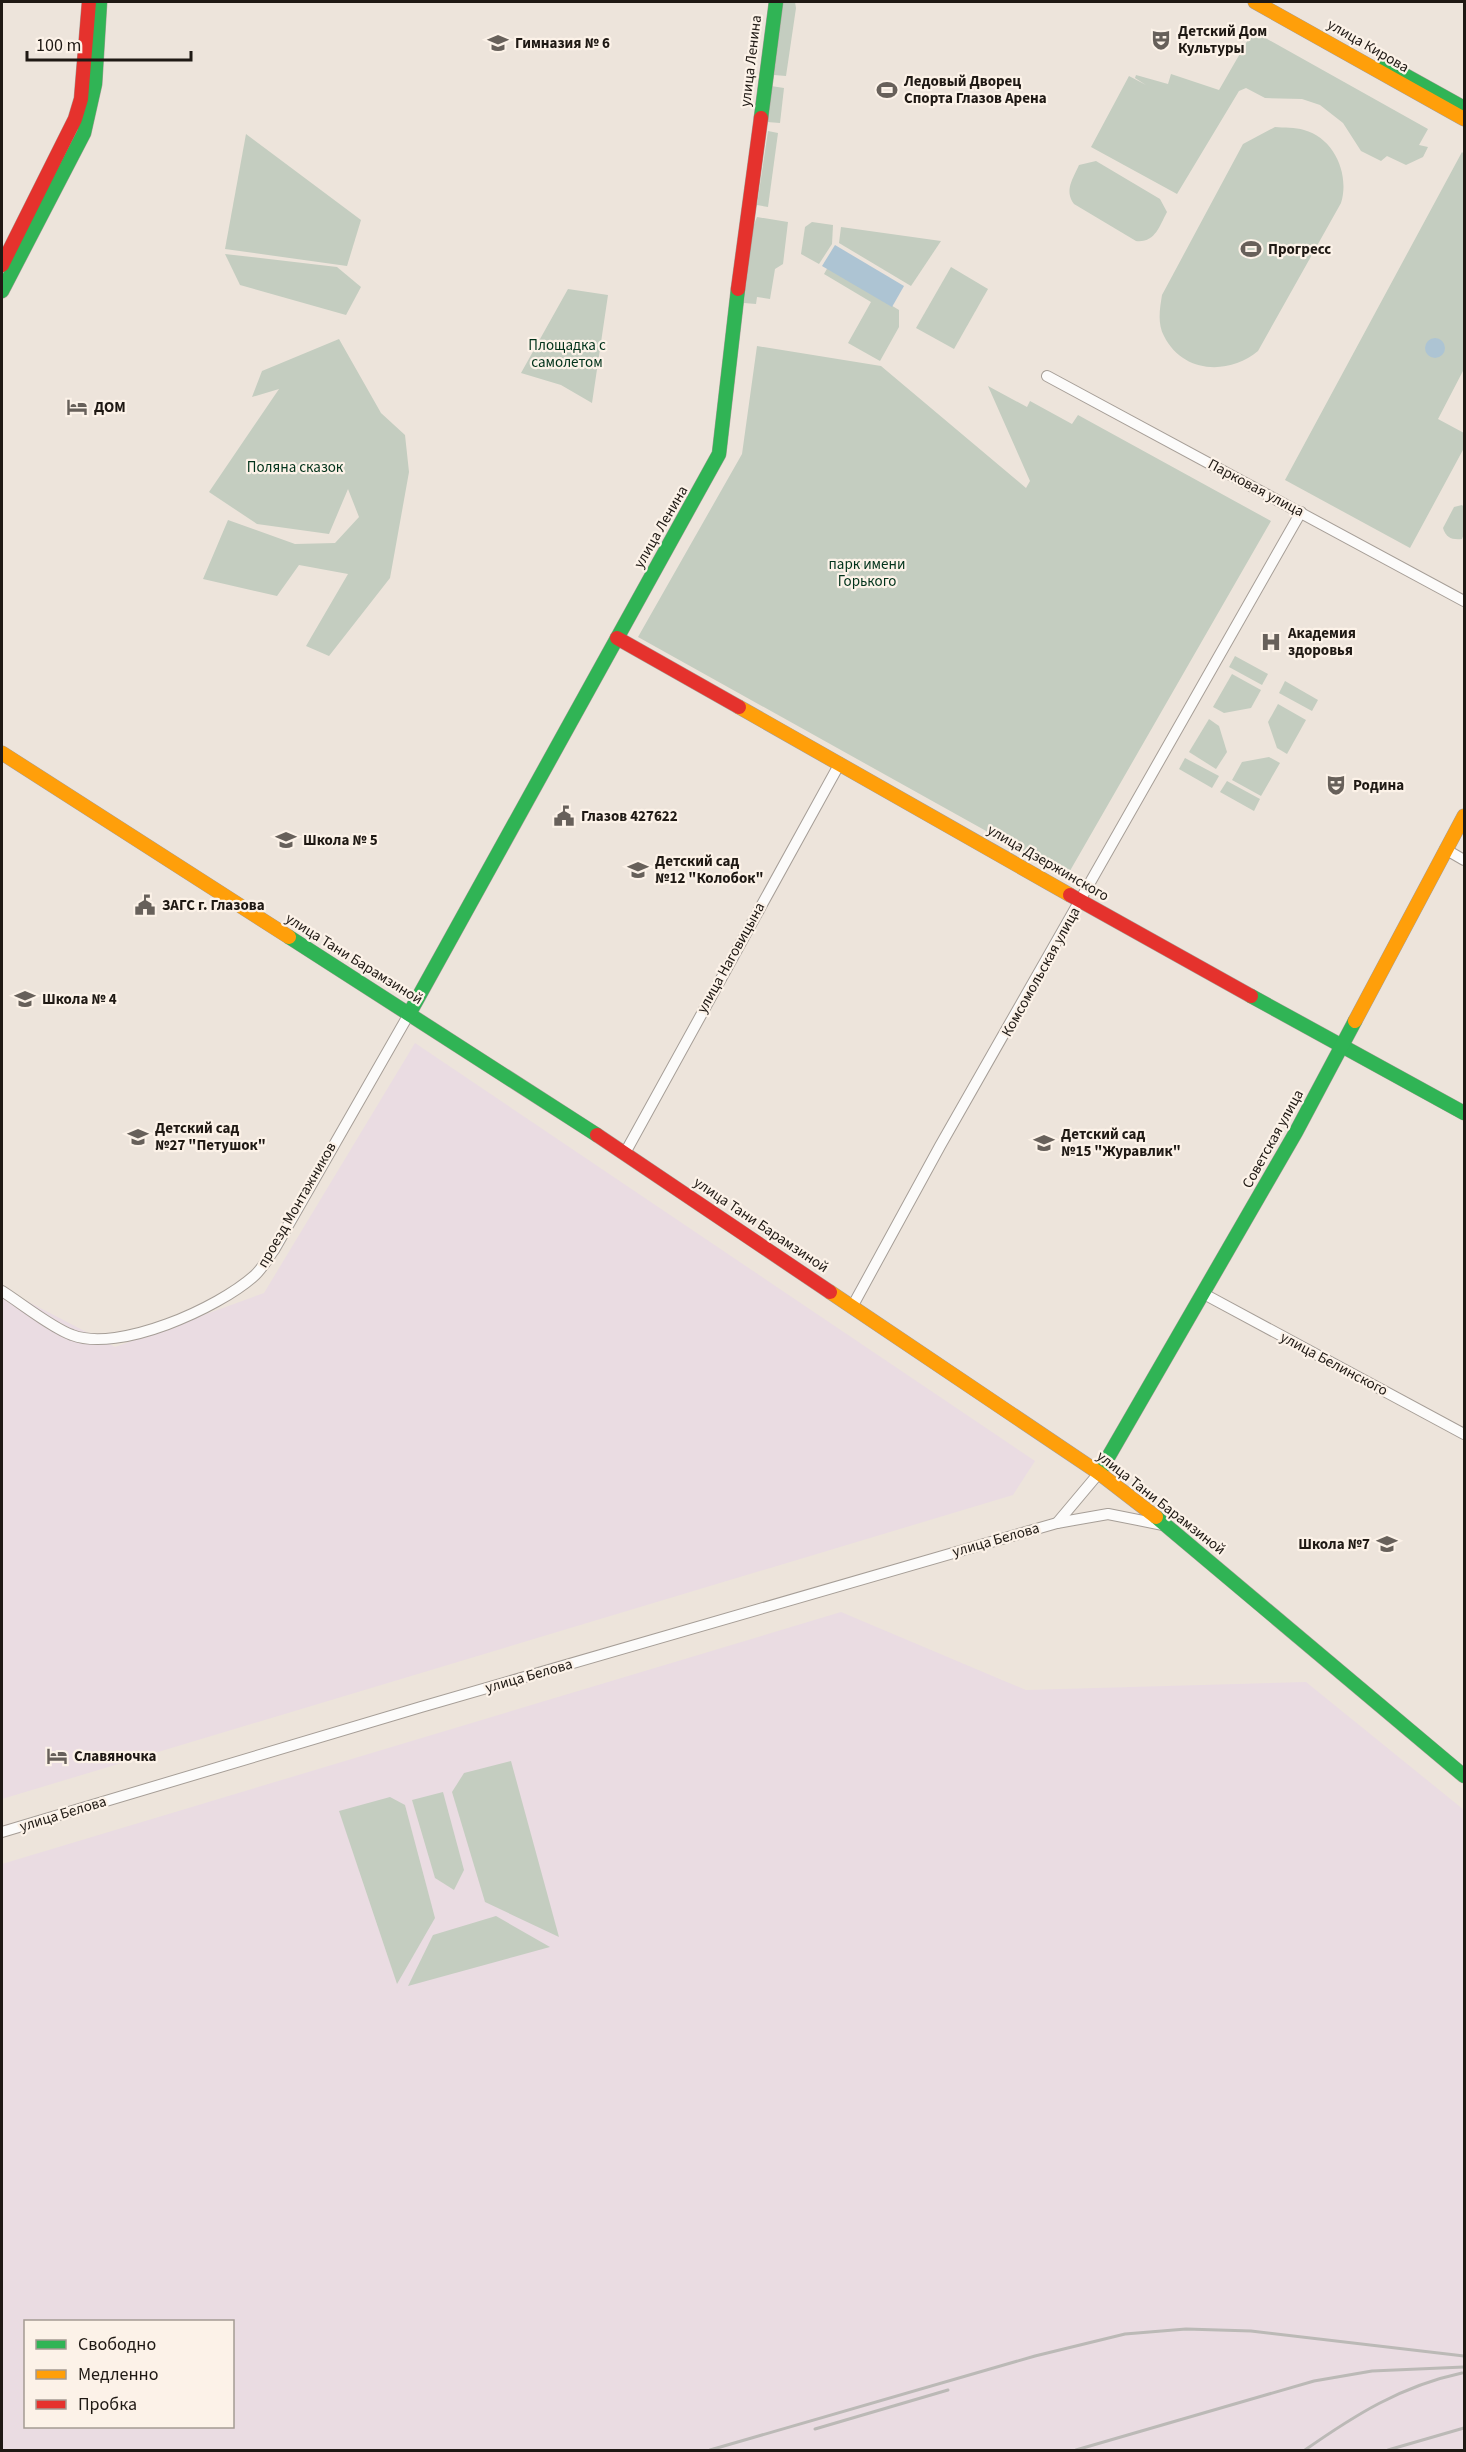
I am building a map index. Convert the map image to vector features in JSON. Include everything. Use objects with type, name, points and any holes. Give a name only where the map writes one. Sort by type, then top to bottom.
[{"type":"street","points":[[2,265],[75,119],[81,99],[89,2]]},
{"type":"street","points":[[2,291],[84,133],[95,84],[100,2]]},
{"type":"street","name":"улица Ленина","points":[[409,1014],[617,638],[703,488],[719,454],[737,294],[776,2]]},
{"type":"street","name":"улица Кирова","points":[[1255,2],[1271,3],[1464,108]]},
{"type":"street","name":"улица Кирова","points":[[1271,3],[1464,119]]},
{"type":"street","name":"Парковая улица","points":[[1047,376],[1464,602]]},
{"type":"street","name":"Комсомольская улица","points":[[852,1307],[940,1146],[1301,512]]},
{"type":"street","name":"улица Дзержинского","points":[[617,638],[1464,1113]]},
{"type":"street","name":"улица Тани Барамзиной","points":[[2,753],[625,1153],[1099,1473],[1168,1527],[1464,1776]]},
{"type":"street","name":"улица Наговицына","points":[[625,1153],[840,763]]},
{"type":"street","name":"Советская улица","points":[[1099,1473],[1204,1294],[1343,1047],[1464,816]]},
{"type":"street","points":[[1445,849],[1464,860]]},
{"type":"street","name":"проезд Монтажников","points":[[2,1291],[72,1335],[109,1341],[153,1329],[219,1301],[256,1275],[273,1250],[409,1014]]},
{"type":"street","name":"улица Белинского","points":[[1204,1294],[1464,1434]]},
{"type":"street","name":"улица Белова","points":[[1057,1523],[1099,1473]]},
{"type":"street","name":"улица Белова","points":[[2,1832],[432,1704],[1057,1523],[1108,1514],[1168,1527]]},
{"type":"shaded area","points":[[415,1043],[1035,1461],[1013,1495],[2,1799],[2,1288],[115,1347],[264,1293]]},
{"type":"shaded area","points":[[841,1612],[1026,1690],[1306,1682],[1464,1810],[1464,2450],[2,2450],[2,1864]]},
{"type":"green space","points":[[783,2],[795,2],[796,8],[786,76],[774,75]]},
{"type":"green space","points":[[1253,31],[1428,129],[1419,145],[1428,147],[1423,157],[1406,165],[1387,156],[1381,161],[1361,151],[1343,123],[1320,105],[1302,99],[1265,98],[1246,88],[1239,91],[1177,194],[1091,147],[1129,76],[1146,85],[1135,78],[1136,75],[1168,84],[1171,74],[1219,90]]},
{"type":"green space","points":[[771,86],[784,88],[780,123],[767,122]]},
{"type":"green space","name":"Прогресс","points":[[1275,127],[1293,128],[1315,134],[1331,149],[1341,169],[1343,192],[1341,203],[1258,351],[1246,359],[1221,367],[1194,364],[1172,349],[1164,336],[1160,321],[1162,295],[1243,144]]},
{"type":"green space","points":[[768,131],[778,133],[768,207],[757,205]]},
{"type":"green space","points":[[246,134],[361,220],[347,266],[225,249]]},
{"type":"green space","points":[[1462,152],[1464,154],[1464,369],[1438,419],[1464,433],[1464,448],[1410,548],[1285,480]]},
{"type":"green space","points":[[1096,161],[1160,199],[1167,212],[1152,237],[1136,241],[1074,204],[1070,189],[1079,165]]},
{"type":"green space","points":[[757,217],[788,222],[783,264],[775,269],[770,299],[757,297],[756,304],[744,303],[753,227]]},
{"type":"green space","points":[[812,222],[833,225],[832,244],[819,264],[801,254],[805,227]]},
{"type":"green space","points":[[841,227],[941,241],[911,286],[839,243]]},
{"type":"green space","points":[[225,254],[337,267],[361,287],[346,315],[240,285]]},
{"type":"green space","points":[[828,267],[899,310],[899,327],[880,361],[848,343],[871,302],[824,274]]},
{"type":"green space","points":[[951,267],[988,289],[954,349],[916,328]]},
{"type":"green space","name":"Площадка с самолетом","points":[[568,289],[608,295],[592,403],[561,385],[521,373]]},
{"type":"green space","name":"Поляна сказок","points":[[339,339],[381,413],[405,435],[409,472],[390,578],[329,656],[306,646],[348,574],[299,565],[277,596],[203,579],[228,520],[295,544],[335,543],[359,517],[348,489],[329,534],[257,524],[209,492],[279,389],[252,397],[262,371]]},
{"type":"green space","name":"парк имени Горького","points":[[757,346],[881,366],[1026,488],[1030,481],[988,386],[1027,407],[1030,401],[1072,424],[1078,415],[1271,521],[1067,876],[638,637],[742,454]]},
{"type":"green space","points":[[1462,505],[1464,507],[1464,534],[1462,539],[1452,539],[1443,528],[1454,507]]},
{"type":"green space","points":[[1235,656],[1268,674],[1262,685],[1229,667]]},
{"type":"green space","points":[[1232,674],[1261,690],[1251,708],[1224,713],[1213,707]]},
{"type":"green space","points":[[1285,681],[1318,700],[1312,711],[1279,693]]},
{"type":"green space","points":[[1278,704],[1306,720],[1287,754],[1277,748],[1268,722]]},
{"type":"green space","points":[[1209,719],[1219,726],[1227,752],[1216,769],[1189,752]]},
{"type":"green space","points":[[1269,757],[1280,763],[1261,796],[1232,780],[1242,762]]},
{"type":"green space","points":[[1185,758],[1219,776],[1212,788],[1179,769]]},
{"type":"green space","points":[[1227,781],[1260,799],[1254,811],[1220,792]]},
{"type":"green space","points":[[511,1761],[559,1937],[485,1902],[452,1792],[464,1773]]},
{"type":"green space","points":[[443,1792],[464,1870],[454,1890],[435,1878],[412,1800]]},
{"type":"green space","points":[[390,1797],[405,1805],[435,1918],[397,1984],[339,1811]]},
{"type":"green space","points":[[496,1916],[550,1947],[408,1986],[433,1935]]},
{"type":"water","points":[[835,245],[904,286],[892,307],[822,266]]},
{"type":"water","points":[[1435,338],[1442,341],[1445,348],[1442,355],[1435,358],[1428,355],[1425,348],[1428,341]]},
{"type":"railway","points":[[710,2450],[1035,2356],[1125,2334],[1186,2329],[1251,2331],[1464,2356]]},
{"type":"railway","points":[[1076,2450],[1314,2381],[1372,2371],[1464,2367]]},
{"type":"railway","points":[[1305,2450],[1379,2403],[1419,2386],[1462,2373]]},
{"type":"railway","points":[[815,2429],[948,2390]]},
{"type":"railway","points":[[1388,2450],[1464,2428]]},
{"type":"traffic: fast","points":[[2,291],[84,133],[95,84],[100,2]]},
{"type":"traffic: fast","points":[[761,118],[776,2]]},
{"type":"traffic: fast","points":[[1385,64],[1464,108]]},
{"type":"traffic: fast","points":[[409,1014],[719,454],[738,289]]},
{"type":"traffic: fast","points":[[289,937],[597,1135]]},
{"type":"traffic: fast","points":[[1251,996],[1464,1113]]},
{"type":"traffic: fast","points":[[1099,1473],[1296,1132],[1355,1021]]},
{"type":"traffic: fast","points":[[1156,1517],[1464,1776]]},
{"type":"traffic: slow","points":[[1255,2],[1464,119]]},
{"type":"traffic: slow","points":[[739,707],[1070,895]]},
{"type":"traffic: slow","points":[[2,753],[289,937]]},
{"type":"traffic: slow","points":[[1355,1021],[1464,816]]},
{"type":"traffic: slow","points":[[830,1292],[1099,1473],[1156,1517]]},
{"type":"traffic: jam","points":[[2,265],[75,119],[81,99],[89,2]]},
{"type":"traffic: jam","points":[[738,289],[761,118]]},
{"type":"traffic: jam","points":[[617,638],[739,707]]},
{"type":"traffic: jam","points":[[1070,895],[1251,996]]},
{"type":"traffic: jam","points":[[597,1135],[830,1292]]},
{"type":"place","name":"Детский Дом Культуры","points":[[1161,40]]},
{"type":"place","name":"Гимназия № 6","points":[[498,43]]},
{"type":"place","name":"Ледовый Дворец Спорта Глазов Арена","points":[[887,90]]},
{"type":"place","name":"Прогресс","points":[[1251,249]]},
{"type":"place","name":"ДОМ","points":[[77,407]]},
{"type":"place","name":"Академия здоровья","points":[[1271,642]]},
{"type":"place","name":"Родина","points":[[1336,785]]},
{"type":"place","name":"Глазов 427622","points":[[564,816]]},
{"type":"place","name":"Школа № 5","points":[[286,840]]},
{"type":"place","name":"Детский сад №12 \"Колобок\"","points":[[638,870]]},
{"type":"place","name":"ЗАГС г. Глазова","points":[[145,905]]},
{"type":"place","name":"Школа № 4","points":[[25,999]]},
{"type":"place","name":"Детский сад №27 \"Петушок\"","points":[[138,1137]]},
{"type":"place","name":"Детский сад №15 \"Журавлик\"","points":[[1044,1143]]},
{"type":"place","name":"Школа №7","points":[[1387,1544]]},
{"type":"place","name":"Славяночка","points":[[57,1756]]}]
